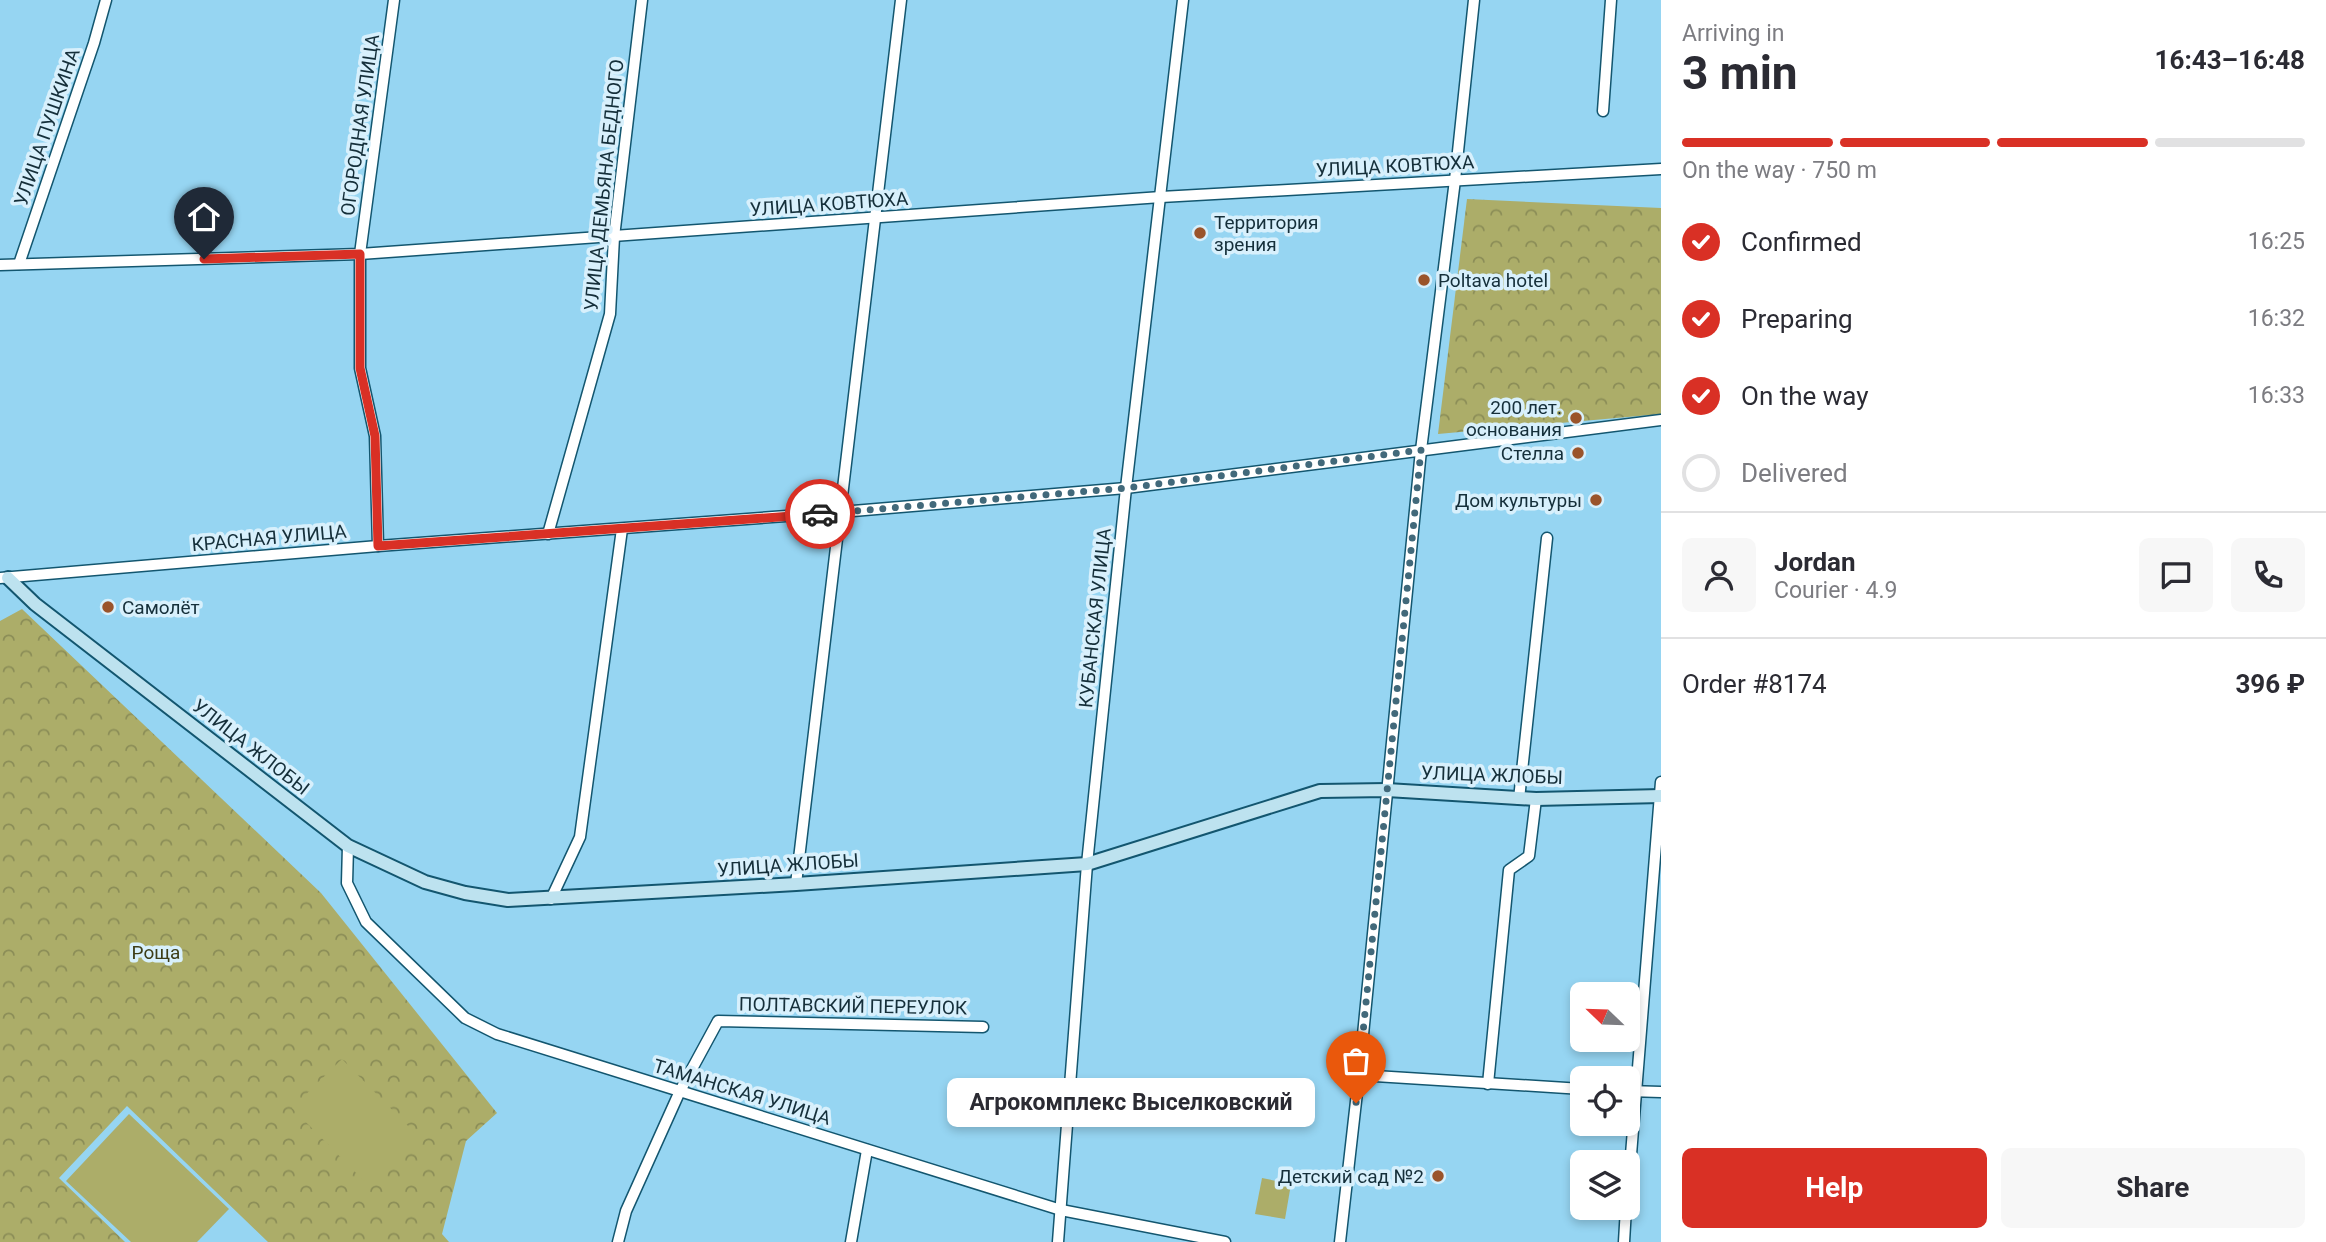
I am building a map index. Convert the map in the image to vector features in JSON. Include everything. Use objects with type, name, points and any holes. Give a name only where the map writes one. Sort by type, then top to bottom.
[{"type":"street","name":"УЛИЦА ПУШКИНА","points":[[19,264],[106,0]]},
{"type":"street","name":"ОГОРОДНАЯ УЛИЦА","points":[[378,546],[375,436],[360,368],[360,254],[394,0]]},
{"type":"street","name":"УЛИЦА ДЕМЬЯНА БЕДНОГО","points":[[548,534],[610,314],[614,237],[642,0]]},
{"type":"street","points":[[796,884],[901,0]]},
{"type":"street","name":"КУБАНСКАЯ УЛИЦА","points":[[1058,1242],[1087,864],[1126,488],[1183,0]]},
{"type":"street","points":[[1340,1242],[1421,450],[1455,180],[1474,0]]},
{"type":"street","points":[[1603,111],[1611,0]]},
{"type":"street","name":"УЛИЦА КОВТЮХА","points":[[0,265],[360,254],[1161,197],[1661,169]]},
{"type":"street","name":"КРАСНАЯ УЛИЦА","points":[[4,578],[1126,488],[1661,420]]},
{"type":"street","points":[[551,899],[580,837],[622,529]]},
{"type":"street","points":[[1519,799],[1548,538]]},
{"type":"street","name":"УЛИЦА ЖЛОБЫ","points":[[4,578],[348,846],[425,882],[465,893],[508,900],[1087,864],[1320,791],[1387,790],[1519,799],[1660,796]]},
{"type":"street","points":[[1633,1066],[1661,782]]},
{"type":"street","points":[[1489,1084],[1509,870],[1529,856],[1536,799]]},
{"type":"street","name":"ТАМАНСКАЯ УЛИЦА","points":[[348,846],[346,883],[366,922],[465,1018],[498,1034],[1061,1210],[1224,1242]]},
{"type":"street","name":"ПОЛТАВСКИЙ ПЕРЕУЛОК","points":[[680,1091],[718,1021],[983,1027]]},
{"type":"street","points":[[1359,1075],[1570,1088]]},
{"type":"street","points":[[618,1242],[626,1211],[680,1091]]},
{"type":"street","points":[[1640,1091],[1661,1092]]},
{"type":"street","points":[[851,1242],[867,1150]]},
{"type":"street","points":[[1623,1242],[1625,1220]]},
{"type":"green space","points":[[1467,199],[1661,208],[1661,414],[1438,434]]},
{"type":"green space","name":"Роща","points":[[22,609],[321,893],[497,1113],[466,1141],[442,1234],[449,1242],[268,1242],[127,1106],[59,1178],[125,1242],[0,1242],[0,621]]},
{"type":"green space","points":[[342,1059],[414,1132],[364,1181],[292,1108]]},
{"type":"green space","points":[[129,1114],[229,1209],[197,1242],[131,1242],[66,1181]]},
{"type":"green space","points":[[1262,1178],[1291,1184],[1285,1219],[1255,1214]]},
{"type":"way so far","points":[[820,514],[1126,488],[1421,450],[1356,1103]]},
{"type":"place","name":"Территория зрения","points":[[1200,233]]},
{"type":"place","name":"Poltava hotel","points":[[1424,280]]},
{"type":"place","name":"200 лет. основания","points":[[1576,418]]},
{"type":"place","name":"Стелла","points":[[1578,453]]},
{"type":"place","name":"Дом культуры","points":[[1596,500]]},
{"type":"place","name":"Самолёт","points":[[108,607]]},
{"type":"place","name":"Агрокомплекс Выселковский","points":[[1356,1103]]},
{"type":"place","name":"Детский сад №2","points":[[1438,1176]]},
{"type":"route","points":[[204,259],[360,254],[360,368],[375,436],[378,546],[820,514]]}]
